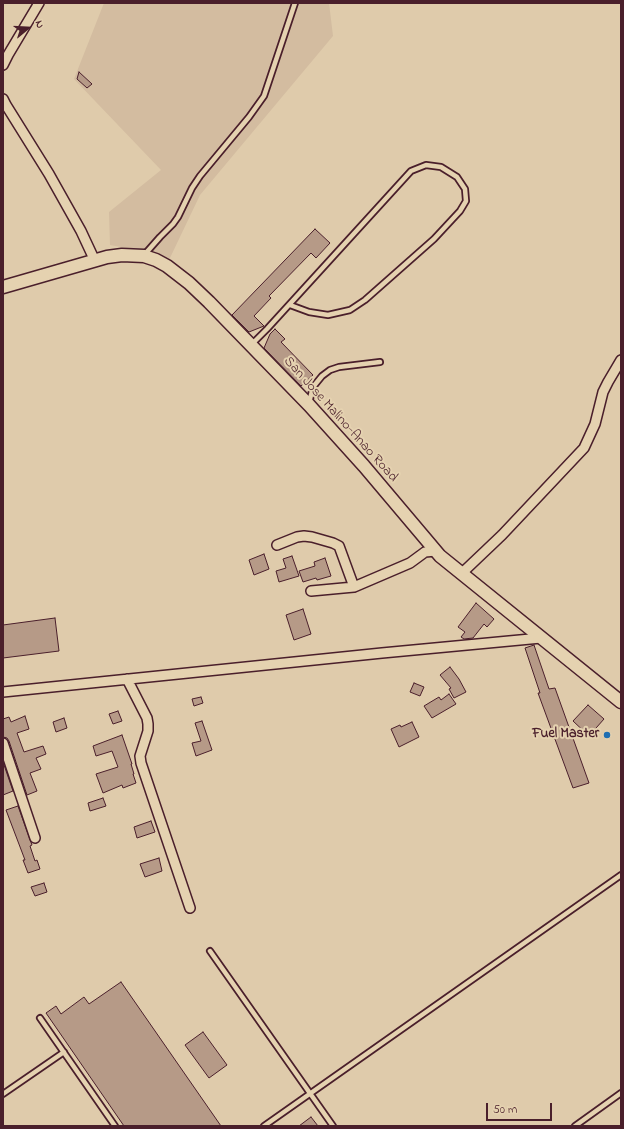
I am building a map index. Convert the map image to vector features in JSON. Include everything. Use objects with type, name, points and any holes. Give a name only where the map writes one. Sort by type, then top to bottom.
[{"type":"main road","name":"San Jose Malino-Anao Road","points":[[3,287],[95,261],[122,255],[144,256],[156,260],[178,274],[209,302],[309,405],[364,466],[440,556],[621,702]]},
{"type":"street","points":[[3,65],[39,3]]},
{"type":"street","points":[[3,99],[49,174],[81,231],[95,261]]},
{"type":"street","points":[[461,574],[502,535],[584,448],[595,424],[603,392],[621,360]]},
{"type":"street","points":[[277,545],[297,537],[304,536],[333,543],[339,546],[354,587]]},
{"type":"street","points":[[311,592],[354,587],[410,563],[425,552],[436,551]]},
{"type":"street","points":[[3,692],[541,638]]},
{"type":"street","points":[[128,679],[148,724],[148,731],[140,756],[141,763],[190,908]]},
{"type":"street","points":[[3,743],[34,838]]},
{"type":"lane","points":[[144,256],[173,224],[200,176],[249,117],[264,96],[295,3]]},
{"type":"lane","points":[[251,345],[290,305],[411,171],[426,165],[441,167],[457,177],[465,189],[466,201],[460,211],[434,239],[365,300],[350,310],[328,315],[309,312],[290,305]]},
{"type":"lane","points":[[309,405],[313,387],[322,376],[330,370],[339,367],[380,362]]},
{"type":"lane","points":[[264,1126],[621,875]]},
{"type":"lane","points":[[210,951],[333,1126]]},
{"type":"lane","points":[[40,1018],[115,1126]]},
{"type":"lane","points":[[3,1094],[64,1052]]},
{"type":"lane","points":[[575,1126],[621,1093]]},
{"type":"shaded area","points":[[104,3],[329,3],[333,36],[200,195],[169,260],[161,254],[110,245],[109,212],[161,170],[74,79]]},
{"type":"building","points":[[79,72],[92,84],[87,88],[77,79]]},
{"type":"building","points":[[315,229],[330,243],[316,258],[311,253],[269,296],[271,298],[254,316],[264,326],[249,332],[232,315]]},
{"type":"building","points":[[275,329],[285,339],[281,342],[313,375],[301,386],[264,348],[270,334]]},
{"type":"building","points":[[264,554],[269,569],[254,575],[249,560]]},
{"type":"building","points":[[292,556],[299,576],[279,582],[276,571],[286,568],[283,559]]},
{"type":"building","points":[[325,558],[331,576],[303,582],[299,571],[315,566],[314,562]]},
{"type":"building","points":[[476,603],[494,619],[487,627],[484,624],[473,638],[464,639],[461,637],[465,632],[458,627]]},
{"type":"building","points":[[303,609],[311,634],[294,640],[286,615]]},
{"type":"building","points":[[55,618],[59,651],[3,658],[3,625]]},
{"type":"building","points":[[534,645],[549,689],[555,688],[589,783],[573,788],[538,693],[540,693],[525,648]]},
{"type":"building","points":[[450,667],[466,692],[454,698],[449,689],[451,688],[440,675]]},
{"type":"building","points":[[414,683],[424,687],[420,696],[410,692]]},
{"type":"building","points":[[449,694],[456,704],[432,718],[424,706],[439,697],[441,700]]},
{"type":"building","points":[[201,697],[203,703],[194,706],[192,699]]},
{"type":"building","points":[[588,705],[604,719],[589,736],[573,721]]},
{"type":"building","points":[[118,711],[122,721],[113,724],[109,714]]},
{"type":"building","points":[[25,716],[29,729],[17,733],[24,752],[43,746],[46,754],[36,758],[41,769],[30,773],[37,791],[27,795],[9,741],[7,738],[3,737],[3,719],[9,717],[11,722]]},
{"type":"building","points":[[64,718],[67,728],[56,732],[53,722]]},
{"type":"building","points":[[202,721],[212,750],[196,756],[192,743],[201,741],[195,723]]},
{"type":"building","points":[[412,722],[419,737],[399,747],[391,729],[400,725],[401,727]]},
{"type":"building","points":[[122,735],[132,764],[136,783],[123,788],[122,785],[103,793],[96,774],[118,767],[112,751],[96,756],[93,746]]},
{"type":"building","points":[[3,762],[13,791],[3,795]]},
{"type":"building","points":[[103,798],[106,806],[90,811],[88,803]]},
{"type":"building","points":[[18,806],[32,845],[30,846],[35,861],[37,860],[40,869],[28,873],[23,860],[25,860],[6,810]]},
{"type":"building","points":[[151,821],[155,832],[137,838],[134,827]]},
{"type":"building","points":[[159,858],[162,871],[145,877],[140,864]]},
{"type":"building","points":[[44,883],[47,892],[35,896],[31,887]]},
{"type":"building","points":[[121,982],[221,1126],[124,1126],[46,1013],[56,1006],[61,1014],[84,997],[89,1004]]},
{"type":"building","points":[[203,1032],[227,1065],[209,1078],[185,1045]]},
{"type":"building","points":[[311,1117],[318,1126],[299,1126]]},
{"type":"place","name":"Fuel Master","points":[[607,735]]}]
